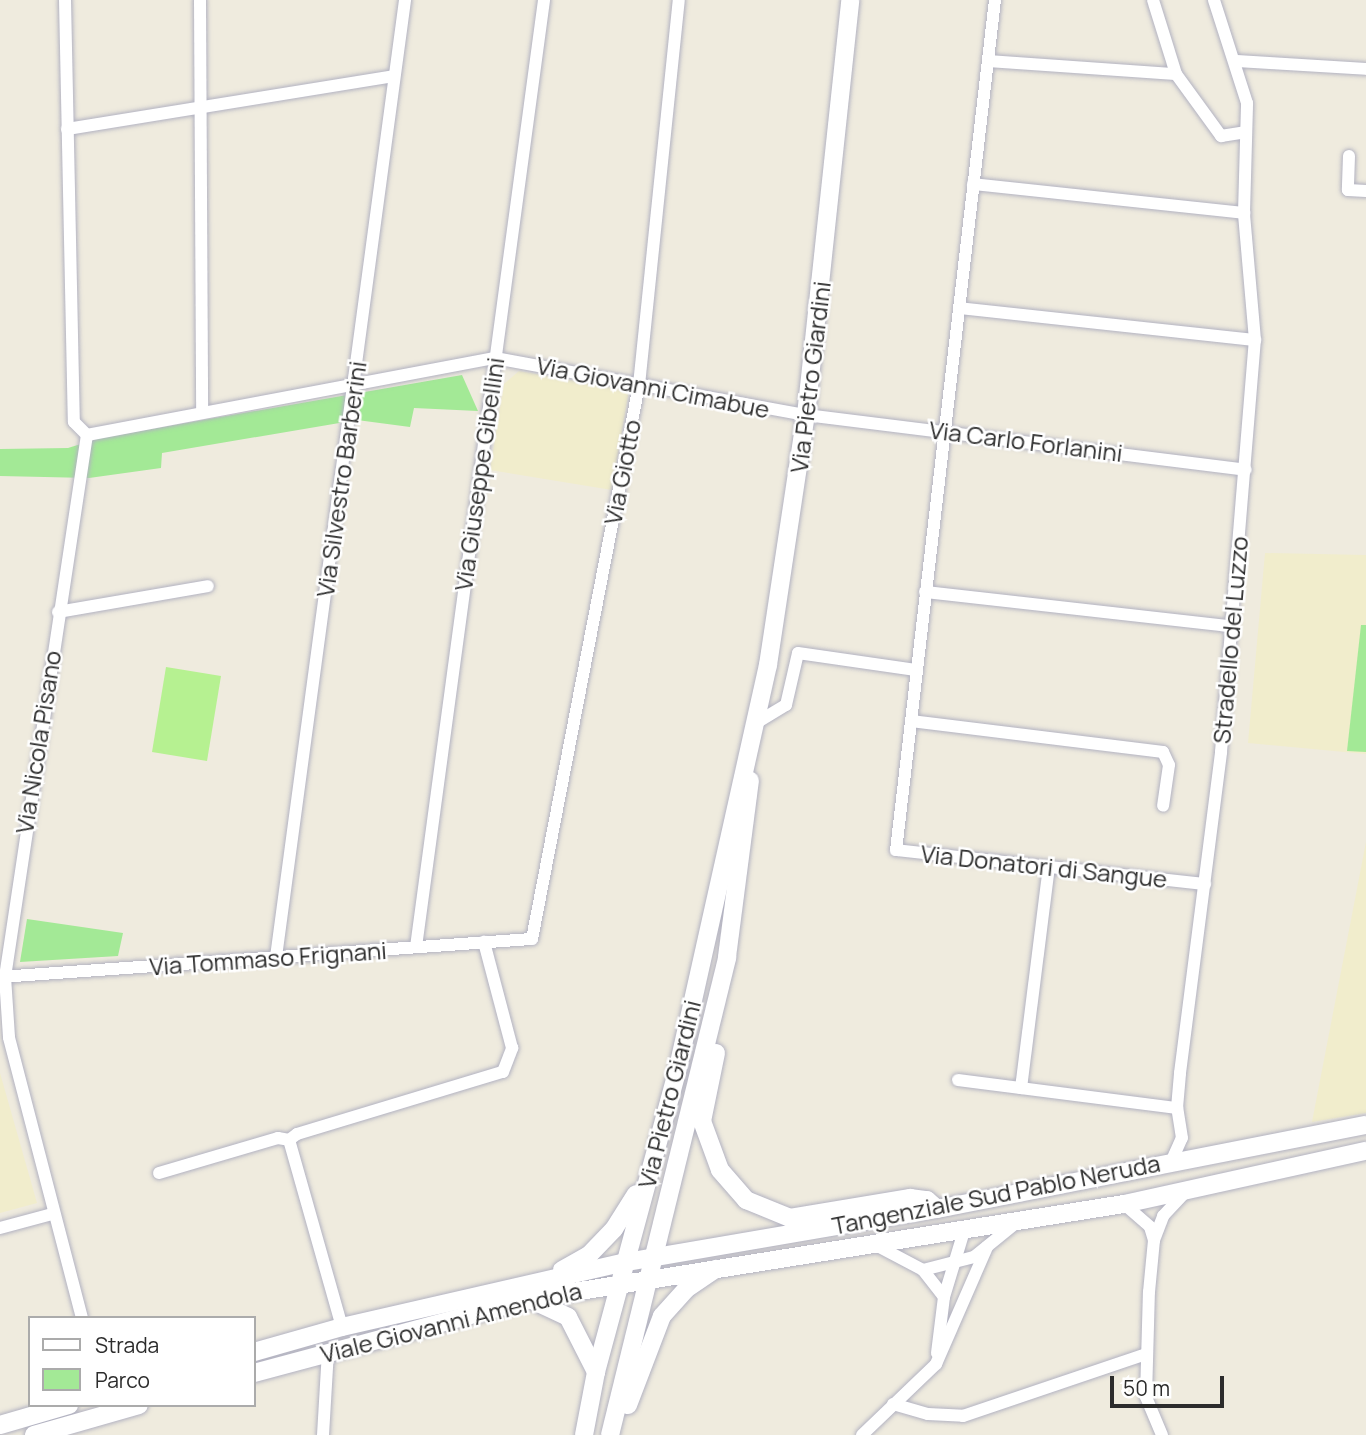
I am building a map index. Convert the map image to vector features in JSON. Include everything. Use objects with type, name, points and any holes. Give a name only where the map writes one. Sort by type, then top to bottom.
[{"type":"main road","name":"Via Pietro Giardini","points":[[584,1435],[596,1372],[677,1072],[751,752],[806,415],[850,0]]},
{"type":"main road","name":"Via Pietro Giardini","points":[[610,1435],[727,957],[749,811],[751,752]]},
{"type":"main road","points":[[727,957],[727,1002],[702,1121],[709,1151],[731,1186],[760,1210],[790,1219],[910,1198],[927,1200],[937,1209]]},
{"type":"main road","points":[[541,1280],[589,1255],[630,1209],[647,1168],[657,1118],[677,1072]]},
{"type":"main road","name":"Tangenziale Sud Pablo Neruda","points":[[626,1262],[937,1209],[1172,1160],[1366,1125]]},
{"type":"main road","name":"Tangenziale Sud Pablo Neruda","points":[[650,1277],[1124,1204],[1194,1186],[1366,1151]]},
{"type":"main road","points":[[965,1228],[979,1212],[1083,1190],[1122,1171]]},
{"type":"main road","name":"Viale Giovanni Amendola","points":[[256,1351],[342,1327],[626,1262]]},
{"type":"main road","points":[[618,1435],[662,1316],[686,1289],[722,1265]]},
{"type":"main road","name":"Viale Giovanni Amendola","points":[[256,1372],[530,1299],[650,1277]]},
{"type":"main road","points":[[530,1299],[568,1317],[596,1372]]},
{"type":"main road","points":[[0,1425],[62,1407]]},
{"type":"main road","points":[[34,1435],[107,1410],[126,1407]]},
{"type":"street","points":[[65,0],[74,422],[87,435]]},
{"type":"street","points":[[200,0],[202,412]]},
{"type":"street","name":"Via Silvestro Barberini","points":[[276,957],[405,0]]},
{"type":"street","name":"Via Giuseppe Gibellini","points":[[416,947],[544,0]]},
{"type":"street","name":"Via Giotto","points":[[532,939],[639,385],[679,0]]},
{"type":"street","name":"Via Donatori di Sangue","points":[[995,0],[896,850],[1205,884]]},
{"type":"street","points":[[1153,0],[1176,74],[1221,136],[1245,132]]},
{"type":"street","name":"Stradello del Luzzo","points":[[1172,1160],[1182,1138],[1177,1108],[1205,884],[1246,470],[1255,340],[1244,213],[1247,103],[1237,61],[1214,0]]},
{"type":"street","points":[[988,61],[1176,74]]},
{"type":"street","points":[[1237,61],[1366,69]]},
{"type":"street","points":[[67,129],[394,76]]},
{"type":"street","points":[[1349,156],[1348,190],[1366,191]]},
{"type":"street","points":[[973,184],[1244,213]]},
{"type":"street","points":[[958,308],[1255,340]]},
{"type":"street","name":"Via Giovanni Cimabue","points":[[87,435],[495,358],[806,415]]},
{"type":"street","name":"Via Carlo Forlanini","points":[[806,415],[944,429],[1246,470]]},
{"type":"street","name":"Via Nicola Pisano","points":[[81,1316],[52,1214],[9,1037],[2,977],[87,435]]},
{"type":"street","points":[[58,612],[208,586]]},
{"type":"street","points":[[925,592],[1230,626]]},
{"type":"street","points":[[756,723],[786,705],[798,653],[916,670]]},
{"type":"street","points":[[911,721],[1163,752],[1169,765],[1163,806]]},
{"type":"street","points":[[1021,1088],[1049,867]]},
{"type":"street","name":"Via Tommaso Frignani","points":[[2,977],[532,939]]},
{"type":"street","points":[[159,1172],[278,1139],[289,1140],[298,1134],[503,1072],[512,1048],[484,942]]},
{"type":"street","points":[[958,1080],[1177,1108]]},
{"type":"street","points":[[289,1140],[342,1327]]},
{"type":"street","points":[[1162,1435],[1146,1397],[1146,1354],[1154,1240],[1168,1208],[1194,1186]]},
{"type":"street","points":[[1124,1204],[1150,1227],[1154,1240]]},
{"type":"street","points":[[0,1228],[52,1214]]},
{"type":"street","points":[[923,1270],[956,1265],[988,1247],[1018,1220]]},
{"type":"street","points":[[936,1364],[944,1297],[956,1265],[965,1228]]},
{"type":"street","points":[[870,1242],[923,1270],[944,1297]]},
{"type":"street","points":[[862,1435],[936,1364],[988,1247]]},
{"type":"street","points":[[323,1435],[328,1352]]},
{"type":"street","points":[[894,1404],[928,1414],[963,1416],[1146,1354]]},
{"type":"shaded area","points":[[519,371],[629,390],[612,490],[490,470],[504,384]]},
{"type":"shaded area","points":[[1265,553],[1366,555],[1366,754],[1248,743]]},
{"type":"shaded area","points":[[1366,842],[1366,1113],[1312,1122]]},
{"type":"shaded area","points":[[0,1073],[37,1203],[0,1213]]},
{"type":"green space","points":[[462,375],[478,411],[414,408],[410,427],[357,420],[162,453],[161,468],[89,478],[0,476],[0,449],[68,448],[100,438]]},
{"type":"green space","points":[[1361,625],[1366,625],[1366,752],[1347,751]]},
{"type":"green space","points":[[166,667],[221,676],[207,761],[152,752]]},
{"type":"green space","points":[[27,919],[123,933],[118,956],[20,962]]}]
